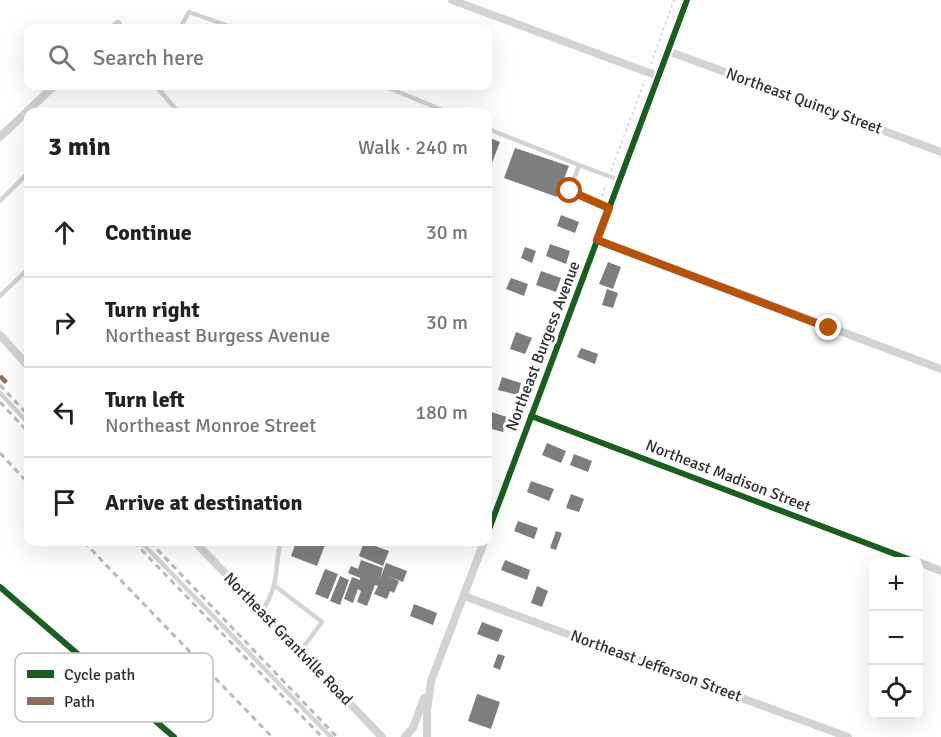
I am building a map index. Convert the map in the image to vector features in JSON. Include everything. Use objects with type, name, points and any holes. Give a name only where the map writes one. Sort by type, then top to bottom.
[{"type":"street","points":[[452,0],[658,76]]},
{"type":"street","name":"Northeast Burgess Avenue","points":[[492,521],[687,0]]},
{"type":"street","name":"Northeast Quincy Street","points":[[668,51],[941,152]]},
{"type":"street","points":[[31,108],[50,90]]},
{"type":"street","points":[[0,137],[24,114]]},
{"type":"street","points":[[597,240],[941,369]]},
{"type":"street","points":[[0,335],[24,362]]},
{"type":"street","name":"Northeast Madison Street","points":[[531,416],[904,557]]},
{"type":"street","name":"Northeast Grantville Road","points":[[199,546],[382,737]]},
{"type":"street","points":[[405,737],[413,728],[483,546]]},
{"type":"street","name":"Northeast Madison Street","points":[[923,564],[941,571]]},
{"type":"street","name":"Northeast Jefferson Street","points":[[464,596],[848,737]]},
{"type":"street","points":[[427,737],[426,711],[431,681]]},
{"type":"lane","points":[[182,24],[189,12],[223,24]]},
{"type":"lane","points":[[159,90],[175,108]]},
{"type":"lane","points":[[394,90],[437,108]]},
{"type":"lane","points":[[492,131],[620,180]]},
{"type":"lane","points":[[579,165],[570,191],[609,208]]},
{"type":"lane","points":[[0,201],[24,177]]},
{"type":"lane","points":[[0,296],[24,273]]},
{"type":"lane","points":[[0,393],[24,419]]},
{"type":"lane","points":[[145,546],[331,737]]},
{"type":"lane","points":[[262,611],[270,600],[275,586],[280,546]]},
{"type":"lane","points":[[275,586],[322,622],[300,652]]},
{"type":"path","points":[[599,204],[675,0]]},
{"type":"building","points":[[492,139],[500,142],[492,163]]},
{"type":"building","points":[[515,148],[569,166],[557,197],[504,178]]},
{"type":"building","points":[[561,215],[579,222],[575,233],[557,226]]},
{"type":"building","points":[[550,244],[570,251],[566,264],[546,256]]},
{"type":"building","points":[[525,247],[536,251],[532,263],[521,258]]},
{"type":"building","points":[[608,262],[621,267],[613,289],[599,284]]},
{"type":"building","points":[[541,271],[561,278],[556,292],[536,285]]},
{"type":"building","points":[[511,278],[528,284],[524,296],[506,289]]},
{"type":"building","points":[[607,289],[618,293],[613,308],[602,305]]},
{"type":"building","points":[[516,332],[532,338],[525,354],[510,349]]},
{"type":"building","points":[[581,348],[598,354],[595,364],[577,357]]},
{"type":"building","points":[[502,377],[521,383],[518,395],[498,390]]},
{"type":"building","points":[[492,412],[507,417],[503,432],[492,429]]},
{"type":"building","points":[[547,443],[566,451],[561,463],[542,455]]},
{"type":"building","points":[[574,454],[592,461],[588,472],[570,465]]},
{"type":"building","points":[[531,481],[554,489],[549,501],[527,492]]},
{"type":"building","points":[[571,494],[584,499],[579,512],[566,508]]},
{"type":"building","points":[[518,521],[538,528],[534,539],[514,531]]},
{"type":"building","points":[[556,531],[562,533],[556,550],[550,548]]},
{"type":"building","points":[[295,546],[324,546],[317,566],[291,556]]},
{"type":"building","points":[[363,546],[375,546],[389,551],[383,566],[359,556]]},
{"type":"building","points":[[361,560],[383,568],[380,579],[386,563],[407,571],[403,582],[388,576],[399,581],[394,593],[390,591],[387,599],[374,594],[378,586],[375,585],[367,606],[357,602],[361,591],[358,589],[353,603],[344,599],[352,577],[360,580],[348,573],[351,566],[358,569]]},
{"type":"building","points":[[505,560],[530,570],[527,580],[501,570]]},
{"type":"building","points":[[325,569],[338,574],[328,599],[315,594]]},
{"type":"building","points":[[340,576],[349,580],[340,605],[330,601]]},
{"type":"building","points":[[537,586],[548,591],[542,607],[531,603]]},
{"type":"building","points":[[414,604],[437,613],[433,625],[410,616]]},
{"type":"building","points":[[482,622],[503,630],[498,642],[477,634]]},
{"type":"building","points":[[498,654],[505,656],[500,670],[493,667]]},
{"type":"building","points":[[477,694],[500,702],[491,729],[468,721]]},
{"type":"railway","points":[[0,385],[24,411]]},
{"type":"railway","points":[[0,402],[24,428]]},
{"type":"railway","points":[[0,453],[24,479]]},
{"type":"railway","points":[[88,546],[191,653]]},
{"type":"railway","points":[[138,546],[322,737]]},
{"type":"railway","points":[[154,546],[337,737]]},
{"type":"railway","points":[[213,676],[272,737]]},
{"type":"marked path","points":[[0,376],[7,383]]},
{"type":"cycle path","points":[[492,521],[687,0]]},
{"type":"cycle path","points":[[531,416],[903,557]]},
{"type":"cycle path","points":[[0,587],[77,653]]},
{"type":"cycle path","points":[[157,722],[174,737]]},
{"type":"route","points":[[570,191],[609,208],[597,240],[829,328]]}]
